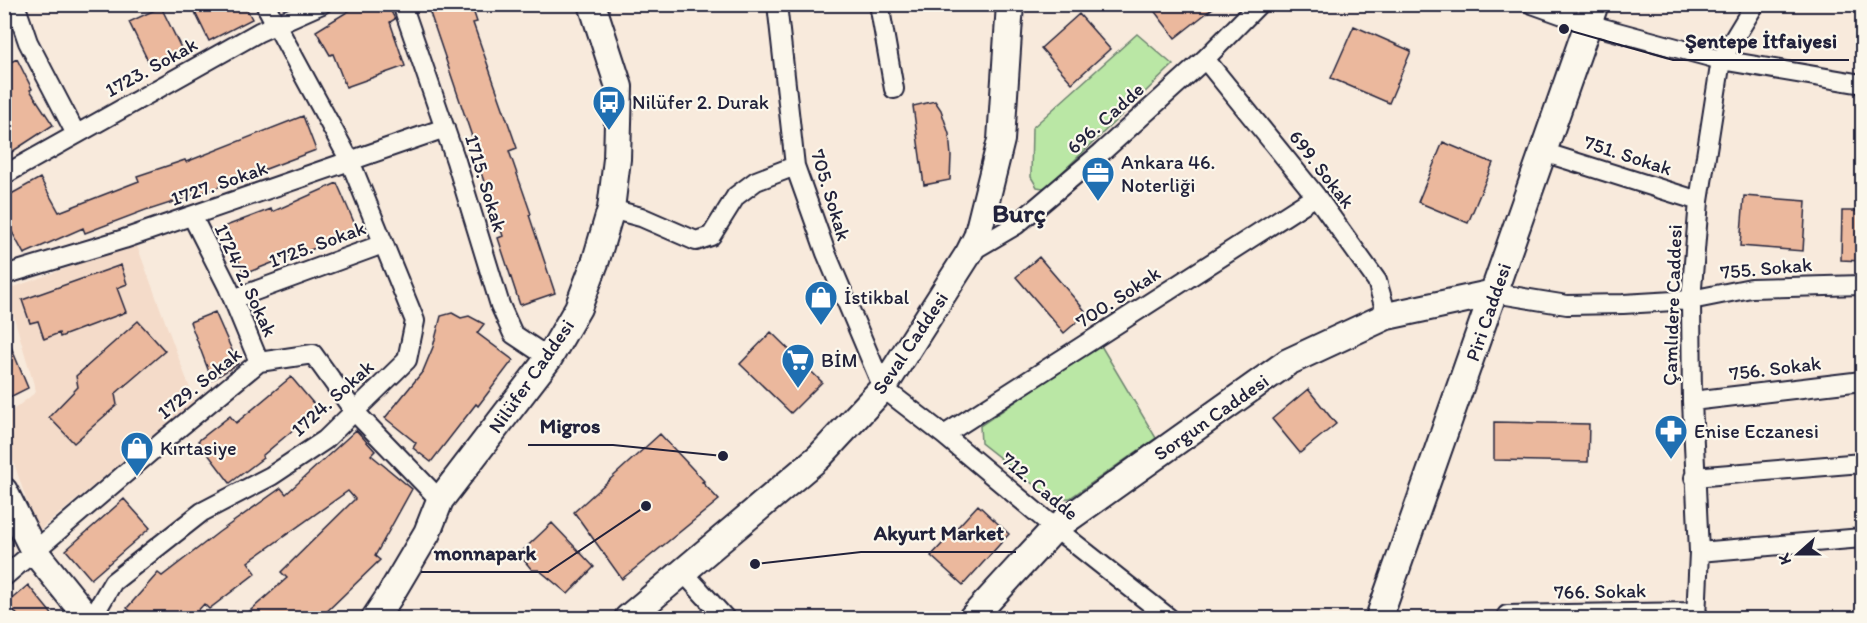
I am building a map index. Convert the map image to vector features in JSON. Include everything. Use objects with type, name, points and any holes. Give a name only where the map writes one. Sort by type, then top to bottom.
[{"type":"street","points":[[15,4],[28,42],[76,134]]},
{"type":"street","name":"1724. Sokak","points":[[90,618],[113,582],[202,512],[271,476],[325,440],[408,360],[415,321],[350,161],[265,4]]},
{"type":"street","name":"1723. Sokak","points":[[4,175],[259,32],[322,4]]},
{"type":"street","name":"1715. Sokak","points":[[402,4],[456,160],[500,305],[513,334],[549,358]]},
{"type":"street","name":"Nilüfer Caddesi","points":[[375,618],[427,533],[440,500],[549,358],[578,308],[596,260],[611,209],[617,159],[619,87],[592,4]]},
{"type":"street","name":"705. Sokak","points":[[777,4],[795,166],[826,253],[883,388]]},
{"type":"street","points":[[879,4],[894,89]]},
{"type":"street","name":"Seval Caddesi","points":[[628,618],[819,458],[883,388],[969,253],[977,237],[1001,141],[1010,4]]},
{"type":"street","name":"696. Cadde","points":[[969,253],[1016,225],[1102,152],[1205,59],[1259,4]]},
{"type":"street","points":[[1532,4],[1592,14],[1721,60],[1863,84]]},
{"type":"street","name":"Çamlıdere Caddesi","points":[[1696,615],[1699,552],[1694,477],[1691,300],[1699,201],[1721,60],[1755,4]]},
{"type":"street","name":"Piri Caddesi","points":[[1379,618],[1592,14]]},
{"type":"street","name":"699. Sokak","points":[[1205,59],[1316,196],[1377,281],[1387,316]]},
{"type":"street","name":"1727. Sokak","points":[[4,275],[124,239],[445,128]]},
{"type":"street","name":"751. Sokak","points":[[1544,152],[1699,201]]},
{"type":"street","points":[[611,209],[641,217],[696,241],[711,236],[736,196],[756,181],[795,166]]},
{"type":"street","name":"700. Sokak","points":[[944,435],[1316,196]]},
{"type":"street","name":"1724/2. Sokak","points":[[192,216],[233,299],[259,363]]},
{"type":"street","name":"1725. Sokak","points":[[233,299],[383,244]]},
{"type":"street","name":"755. Sokak","points":[[1494,293],[1567,305],[1623,304],[1691,300],[1751,288],[1863,285]]},
{"type":"street","name":"Sorgun Caddesi","points":[[972,618],[1054,528],[1288,362],[1387,316],[1494,293]]},
{"type":"street","name":"1729. Sokak","points":[[4,577],[259,363],[313,354],[354,411],[440,500]]},
{"type":"street","name":"756. Sokak","points":[[1692,401],[1863,381]]},
{"type":"street","name":"712. Cadde","points":[[883,388],[944,435],[1054,528],[1169,618]]},
{"type":"street","points":[[1694,477],[1863,463]]},
{"type":"street","points":[[4,491],[34,551],[90,618]]},
{"type":"street","points":[[1699,552],[1862,538],[1863,545]]},
{"type":"street","points":[[684,573],[725,618]]},
{"type":"street","name":"766. Sokak","points":[[1507,618],[1507,615],[1696,615]]},
{"type":"shaded area","points":[[136,243],[195,402],[37,532],[5,436],[4,417],[36,392],[6,290]]},
{"type":"green space","points":[[1137,34],[1173,65],[1048,186],[1037,187],[1031,177],[1032,128]]},
{"type":"green space","points":[[1100,344],[1156,438],[1070,498],[1053,500],[981,443],[980,426]]},
{"type":"building","points":[[191,4],[244,4],[252,19],[209,41]]},
{"type":"building","points":[[360,4],[387,4],[395,19],[390,22],[405,66],[346,87],[333,54],[330,55],[316,31]]},
{"type":"building","points":[[427,4],[471,4],[477,22],[473,23],[517,148],[509,151],[555,293],[520,305],[498,238],[503,236],[480,170],[483,169]]},
{"type":"building","points":[[1149,4],[1218,4],[1175,38]]},
{"type":"building","points":[[161,7],[183,52],[151,67],[129,22]]},
{"type":"building","points":[[1079,14],[1110,49],[1072,83],[1041,48]]},
{"type":"building","points":[[1354,26],[1411,51],[1389,103],[1331,78]]},
{"type":"building","points":[[17,59],[32,89],[30,90],[53,125],[4,157],[4,65]]},
{"type":"building","points":[[935,101],[941,110],[949,134],[950,180],[924,185],[913,106]]},
{"type":"building","points":[[303,116],[316,150],[213,189],[148,209],[85,233],[83,228],[24,254],[4,217],[4,198],[40,178],[59,212],[139,181],[137,176],[185,160],[186,162]]},
{"type":"building","points":[[1443,142],[1493,163],[1468,223],[1418,202]]},
{"type":"building","points":[[337,183],[357,229],[306,252],[305,250],[244,274],[226,226],[271,209],[272,212]]},
{"type":"building","points":[[1744,196],[1806,201],[1803,251],[1740,246]]},
{"type":"building","points":[[1842,211],[1863,211],[1863,261],[1841,260]]},
{"type":"building","points":[[1039,257],[1087,313],[1064,333],[1016,277]]},
{"type":"building","points":[[121,265],[127,284],[117,288],[126,312],[60,337],[59,333],[44,339],[38,321],[30,323],[22,300]]},
{"type":"building","points":[[215,312],[238,364],[212,380],[190,322]]},
{"type":"building","points":[[452,313],[461,318],[469,316],[484,324],[477,333],[513,360],[431,462],[413,448],[416,443],[385,418],[423,371],[433,347],[441,316]]},
{"type":"building","points":[[138,321],[165,351],[115,394],[117,405],[74,443],[49,417],[78,387],[76,376]]},
{"type":"building","points":[[4,330],[28,388],[4,400]]},
{"type":"building","points":[[771,332],[822,382],[791,413],[740,364]]},
{"type":"building","points":[[291,377],[318,409],[262,456],[263,458],[230,483],[198,441],[230,416],[236,423]]},
{"type":"building","points":[[1308,389],[1336,424],[1300,453],[1272,419]]},
{"type":"building","points":[[1494,422],[1589,424],[1588,462],[1494,460]]},
{"type":"building","points":[[356,430],[375,451],[371,455],[412,489],[375,556],[380,560],[320,618],[242,618],[287,578],[281,572],[355,499],[348,491],[248,562],[256,573],[209,609],[204,604],[191,618],[138,618],[127,608],[158,573],[162,576],[281,488],[286,494]]},
{"type":"building","points":[[660,434],[719,500],[622,579],[574,512]]},
{"type":"building","points":[[124,499],[150,528],[91,579],[66,550]]},
{"type":"building","points":[[978,505],[1009,534],[963,585],[931,556]]},
{"type":"building","points":[[552,523],[594,567],[568,594],[539,570],[532,570],[519,554]]},
{"type":"building","points":[[28,585],[55,618],[20,618],[7,603]]},
{"type":"place","name":"Şentepe İtfaiyesi","points":[[1564,29]]},
{"type":"place","name":"Nilüfer 2. Durak","points":[[609,131]]},
{"type":"place","name":"Ankara 46. Noterliği","points":[[1098,202]]},
{"type":"place","name":"İstikbal","points":[[821,326]]},
{"type":"place","name":"BİM","points":[[798,389]]},
{"type":"place","name":"Migros","points":[[723,456]]},
{"type":"place","name":"Enise Eczanesi","points":[[1671,460]]},
{"type":"place","name":"Kırtasiye","points":[[137,477]]},
{"type":"place","name":"monnapark","points":[[646,506]]},
{"type":"place","name":"Akyurt Market","points":[[755,564]]},
{"type":"district","name":"Burç","points":[[1019,213]]}]
